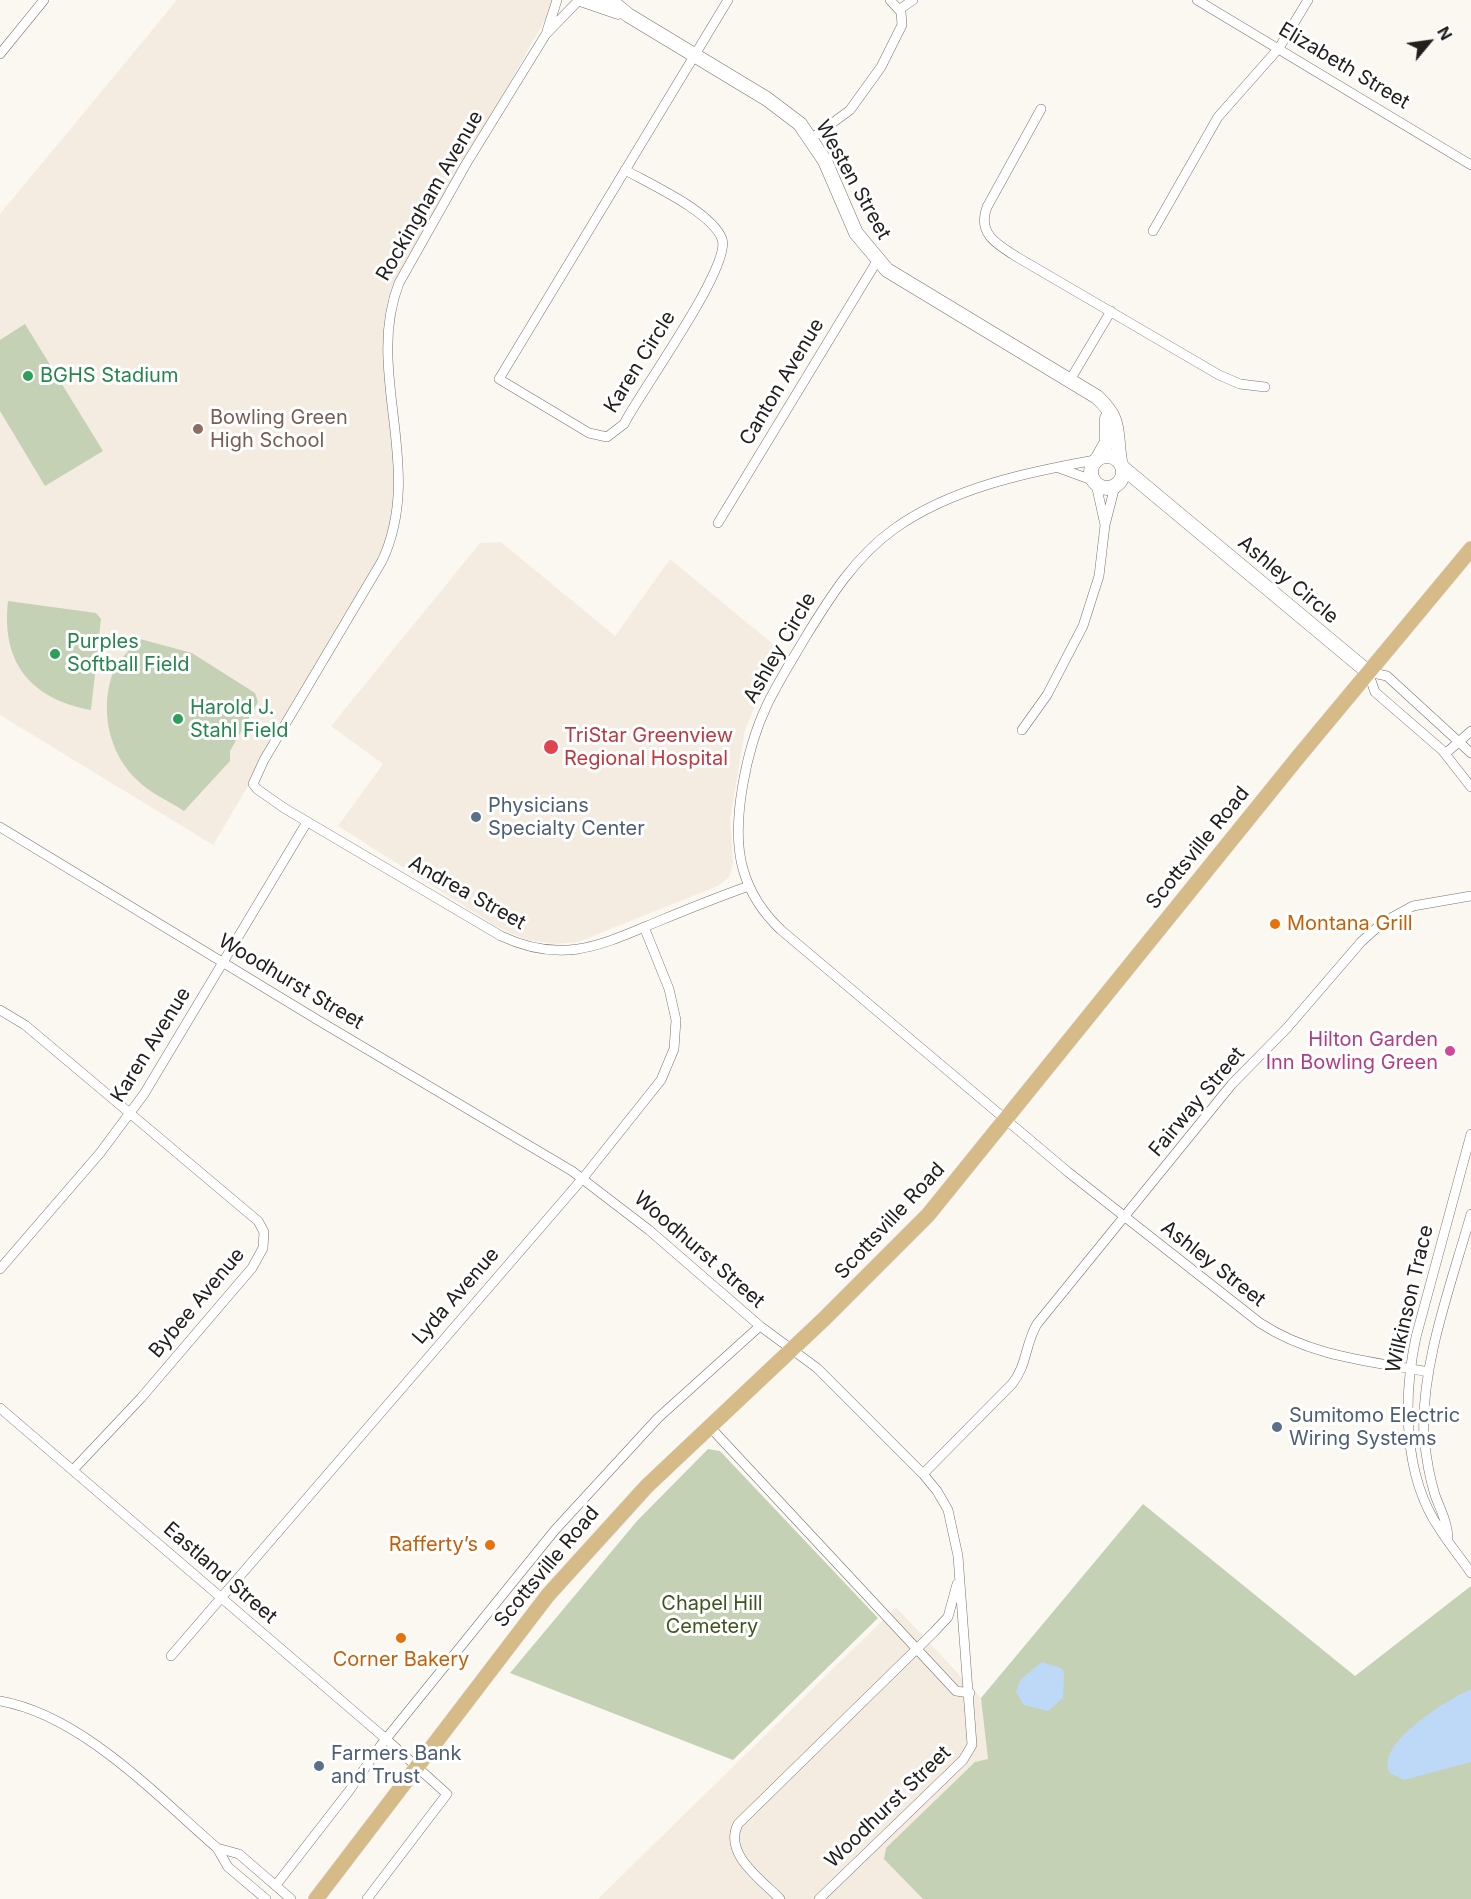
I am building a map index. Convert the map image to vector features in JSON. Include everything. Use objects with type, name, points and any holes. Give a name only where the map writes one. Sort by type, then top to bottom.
[{"type":"main road","name":"Scottsville Road","points":[[316,1899],[513,1640],[593,1543],[646,1486],[909,1236],[1007,1119],[1368,672],[1471,549]]},
{"type":"street","points":[[0,54],[44,0]]},
{"type":"street","name":"Rockingham Avenue","points":[[253,784],[264,760],[382,561],[393,533],[399,505],[400,477],[388,339],[390,312],[399,283],[466,164],[546,34],[557,0]]},
{"type":"street","name":"Rockingham Avenue","points":[[546,34],[581,0]]},
{"type":"street","name":"Westen Street","points":[[581,0],[628,15]]},
{"type":"street","name":"Westen Street","points":[[610,0],[628,15],[790,115],[812,138],[856,233],[877,261],[923,293],[1070,380],[1104,404],[1116,420],[1121,464]]},
{"type":"street","points":[[696,55],[728,0]]},
{"type":"street","points":[[812,138],[850,110],[869,86],[899,36],[903,20],[900,9],[890,0]]},
{"type":"street","points":[[900,9],[913,0]]},
{"type":"street","name":"Elizabeth Street","points":[[1197,0],[1471,165]]},
{"type":"street","points":[[1153,231],[1218,117],[1279,48],[1308,0]]},
{"type":"street","name":"Karen Circle","points":[[625,170],[699,214],[719,234],[723,249],[711,282],[624,424],[607,437],[589,433],[499,379],[625,170],[696,55]]},
{"type":"street","points":[[1041,110],[987,207],[984,228],[990,238],[1007,251],[1219,375],[1240,384],[1265,387]]},
{"type":"street","name":"Canton Avenue","points":[[718,523],[877,261]]},
{"type":"street","points":[[1070,380],[1111,311]]},
{"type":"street","points":[[1104,404],[1109,432],[1107,442],[1091,469],[1105,525]]},
{"type":"street","points":[[1022,730],[1047,695],[1083,626],[1099,576],[1105,525],[1116,486],[1122,479],[1121,464],[1107,455],[1097,459]]},
{"type":"street","name":"Ashley Circle","points":[[1007,1119],[781,930],[763,911],[748,886],[742,867],[739,843],[745,776],[755,733],[787,668],[851,569],[888,534],[929,508],[1018,477],[1097,459]]},
{"type":"street","name":"Ashley Circle","points":[[1121,464],[1368,672]]},
{"type":"street","points":[[1059,468],[1105,488],[1116,486]]},
{"type":"street","name":"Ashley Circle","points":[[1116,486],[1156,495]]},
{"type":"street","points":[[1368,672],[1388,676],[1460,740],[1471,753]]},
{"type":"street","points":[[1368,672],[1375,692],[1446,754],[1471,787]]},
{"type":"street","points":[[1446,754],[1471,731]]},
{"type":"street","name":"Andrea Street","points":[[253,784],[269,798],[307,822],[501,936],[524,946],[548,951],[574,951],[606,943],[748,886]]},
{"type":"street","name":"Karen Avenue","points":[[0,1269],[131,1113],[224,963],[307,822]]},
{"type":"street","name":"Woodhurst Street","points":[[0,827],[583,1178],[640,1223],[759,1326],[793,1348],[817,1368],[923,1474],[937,1491],[948,1510],[955,1532],[973,1736],[969,1753],[819,1899]]},
{"type":"street","name":"Fairway Street","points":[[923,1474],[1020,1375],[1029,1341],[1037,1324],[1232,1084],[1287,1028],[1371,932],[1394,915],[1413,906],[1471,896]]},
{"type":"street","name":"Lyda Avenue","points":[[171,1656],[583,1178],[654,1091],[667,1068],[674,1049],[676,1020],[672,999],[644,927]]},
{"type":"street","name":"Bybee Avenue","points":[[0,1010],[25,1025],[131,1113],[258,1221],[264,1232],[263,1248],[252,1268],[141,1398],[73,1470]]},
{"type":"street","name":"Ashley Street","points":[[1007,1119],[1125,1218],[1232,1302],[1289,1341],[1339,1358],[1429,1372]]},
{"type":"street","name":"Wilkinson Trace","points":[[1471,1134],[1427,1294],[1410,1369],[1408,1411],[1413,1457],[1430,1511],[1439,1529],[1471,1573]]},
{"type":"street","name":"Wilkinson Trace","points":[[1448,1539],[1448,1530],[1432,1484],[1426,1455],[1424,1407],[1429,1372],[1471,1214]]},
{"type":"street","points":[[276,1885],[386,1739],[555,1530],[658,1418],[759,1326]]},
{"type":"street","name":"Eastland Street","points":[[0,1408],[417,1765],[447,1794],[367,1899]]},
{"type":"street","points":[[709,1426],[956,1691],[970,1693]]},
{"type":"street","points":[[780,1899],[737,1853],[733,1834],[738,1824],[948,1617],[959,1570]]},
{"type":"street","points":[[0,1701],[44,1714],[76,1731],[217,1848],[228,1867],[266,1899]]},
{"type":"street","points":[[217,1848],[239,1854],[291,1899]]},
{"type":"shaded area","name":"Bowling Green High School","points":[[177,0],[556,0],[401,277],[390,312],[397,519],[382,561],[213,845],[0,715],[0,214]]},
{"type":"shaded area","name":"TriStar Greenview Regional Hospital","points":[[501,542],[615,636],[670,559],[785,654],[760,695],[745,730],[730,819],[733,862],[730,876],[718,886],[578,942],[555,944],[523,939],[494,925],[338,826],[383,764],[331,726],[480,543]]},
{"type":"shaded area","points":[[896,1607],[981,1698],[1180,1899],[598,1899]]},
{"type":"green space","name":"BGHS Stadium","points":[[25,324],[103,451],[45,486],[0,411],[0,340]]},
{"type":"green space","name":"Purples Softball Field","points":[[8,601],[96,613],[101,619],[91,710],[70,705],[52,697],[24,675],[15,660],[10,643],[7,623]]},
{"type":"green space","name":"Harold J. Stahl Field","points":[[140,639],[192,653],[255,693],[258,702],[230,751],[230,761],[184,811],[137,780],[119,757],[109,729],[107,699],[109,684],[116,666]]},
{"type":"green space","name":"Chapel Hill Cemetery","points":[[708,1449],[720,1451],[878,1618],[733,1760],[510,1673],[637,1521]]},
{"type":"green space","points":[[1143,1504],[1355,1676],[1471,1586],[1471,1899],[923,1899],[884,1859],[886,1848],[975,1762],[988,1759],[981,1698]]},
{"type":"water","points":[[1042,1662],[1061,1668],[1064,1672],[1063,1698],[1048,1711],[1024,1705],[1016,1692],[1021,1679]]},
{"type":"water","points":[[1471,1689],[1471,1762],[1404,1780],[1390,1773],[1388,1761],[1393,1749],[1403,1736],[1431,1713]]},
{"type":"place","name":"BGHS Stadium","points":[[28,376]]},
{"type":"place","name":"Bowling Green High School","points":[[198,429]]},
{"type":"place","name":"Purples Softball Field","points":[[55,654]]},
{"type":"place","name":"Harold J. Stahl Field","points":[[178,719]]},
{"type":"place","name":"TriStar Greenview Regional Hospital","points":[[551,747]]},
{"type":"place","name":"Physicians Specialty Center","points":[[476,817]]},
{"type":"place","name":"Montana Grill","points":[[1275,924]]},
{"type":"place","name":"Hilton Garden Inn Bowling Green","points":[[1450,1051]]},
{"type":"place","name":"Sumitomo Electric Wiring Systems","points":[[1277,1427]]},
{"type":"place","name":"Rafferty’s","points":[[490,1545]]},
{"type":"place","name":"Corner Bakery","points":[[401,1638]]},
{"type":"place","name":"Farmers Bank and Trust","points":[[319,1766]]}]
